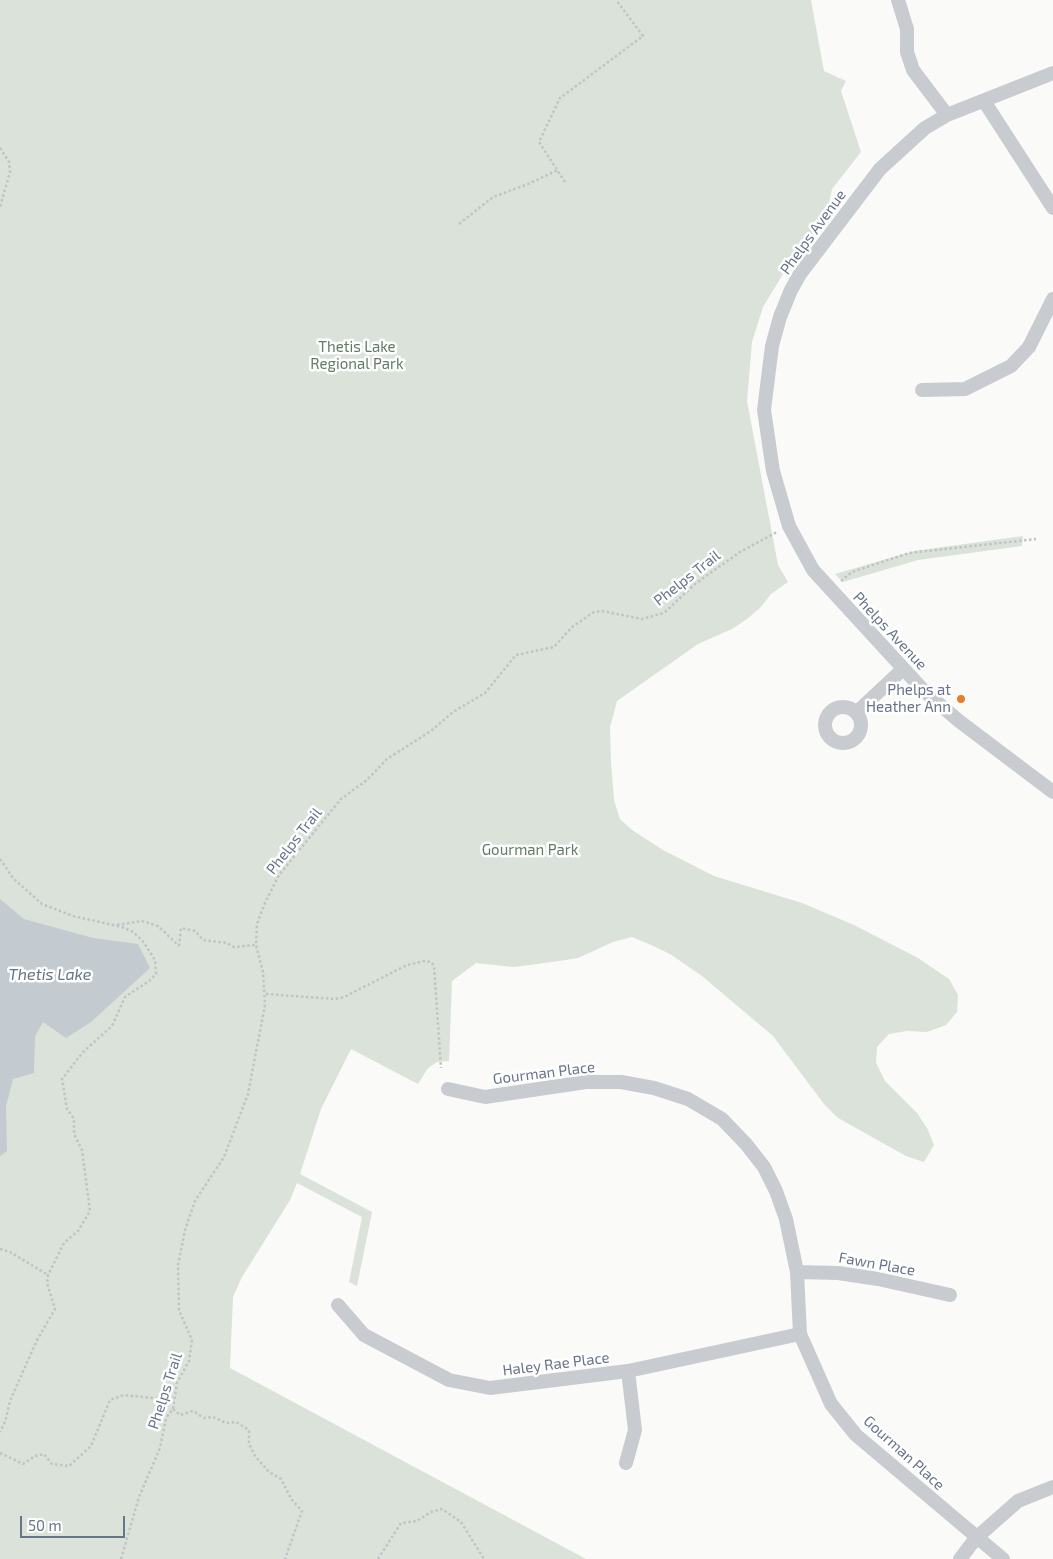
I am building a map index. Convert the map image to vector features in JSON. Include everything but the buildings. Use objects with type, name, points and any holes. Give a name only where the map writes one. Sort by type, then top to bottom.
[{"type":"street","points":[[898,0],[907,29],[907,52],[913,70],[947,115]]},
{"type":"street","name":"Phelps Avenue","points":[[1053,73],[947,115],[910,140],[880,169],[800,274],[780,317],[766,378],[764,410],[773,471],[789,526],[812,570],[903,669],[959,721],[1053,792]]},
{"type":"street","points":[[984,101],[1053,208]]},
{"type":"street","points":[[922,390],[964,389],[1012,366],[1029,347],[1053,299]]},
{"type":"street","points":[[857,712],[903,669]]},
{"type":"street","name":"Gourman Place","points":[[448,1089],[485,1097],[586,1082],[621,1082],[654,1088],[688,1099],[722,1119],[746,1144],[764,1167],[786,1219],[797,1272],[800,1334],[831,1404],[856,1435],[1003,1559]]},
{"type":"street","name":"Fawn Place","points":[[797,1272],[838,1272],[950,1296]]},
{"type":"street","name":"Haley Rae Place","points":[[338,1305],[364,1335],[449,1380],[490,1388],[628,1371],[800,1334]]},
{"type":"street","points":[[626,1463],[635,1430],[628,1371]]},
{"type":"street","points":[[960,1559],[976,1538],[1018,1501],[1053,1487]]},
{"type":"path","points":[[565,182],[539,142],[560,98],[643,36],[616,0]]},
{"type":"path","points":[[0,148],[9,162],[10,172],[0,207]]},
{"type":"path","points":[[459,224],[492,197],[528,184],[558,170]]},
{"type":"path","name":"Phelps Trail","points":[[120,1559],[139,1497],[160,1448],[166,1418],[173,1409],[178,1383],[189,1361],[192,1340],[179,1310],[177,1299],[178,1265],[185,1230],[195,1201],[224,1157],[243,1113],[257,1055],[256,1044],[265,1004],[263,972],[256,945],[257,924],[279,875],[341,799],[367,780],[387,759],[431,731],[453,712],[485,694],[513,657],[554,647],[572,627],[594,612],[602,611],[642,619],[664,613],[695,584],[740,552],[789,526]]},
{"type":"path","points":[[830,589],[852,572],[909,553],[1036,539]]},
{"type":"path","points":[[0,859],[13,878],[42,904],[73,916],[116,925],[133,932],[142,940],[155,960],[156,974],[125,997],[112,1026],[83,1052],[62,1079],[67,1109],[74,1119],[74,1134],[82,1150],[90,1211],[78,1231],[64,1243],[48,1276],[47,1283],[55,1309],[37,1340],[10,1401],[5,1422],[0,1432]]},
{"type":"path","points":[[116,925],[142,921],[158,926],[179,946],[181,928],[195,931],[204,940],[226,943],[234,947],[256,945]]},
{"type":"path","points":[[265,994],[335,999],[344,997],[407,965],[424,961],[431,962],[434,966],[442,1068]]},
{"type":"path","points":[[0,1249],[10,1252],[48,1276]]},
{"type":"path","points":[[0,1453],[23,1464],[35,1456],[44,1454],[52,1464],[69,1466],[91,1446],[110,1400],[124,1395],[174,1400]]},
{"type":"path","points":[[173,1409],[180,1415],[193,1411],[204,1418],[212,1417],[226,1423],[236,1422],[249,1430],[249,1444],[255,1456],[268,1472],[281,1479],[292,1500],[302,1511],[285,1559]]},
{"type":"path","points":[[378,1559],[401,1523],[417,1521],[431,1512],[442,1509],[461,1522],[484,1559]]},
{"type":"green space","name":"Thetis Lake Regional Park","points":[[0,0],[811,0],[824,71],[846,81],[841,91],[861,152],[832,189],[827,214],[783,274],[763,307],[752,342],[747,401],[778,565],[788,582],[771,594],[760,608],[747,619],[732,629],[698,644],[617,701],[610,727],[614,800],[620,819],[632,830],[663,850],[714,876],[802,903],[854,925],[918,958],[949,979],[958,995],[957,1012],[946,1025],[927,1032],[907,1031],[889,1034],[877,1047],[876,1063],[885,1081],[917,1113],[927,1128],[934,1145],[924,1162],[906,1156],[838,1118],[824,1104],[773,1036],[702,976],[670,954],[632,937],[613,942],[578,958],[514,967],[476,963],[452,981],[449,1061],[437,1062],[428,1068],[418,1084],[351,1049],[321,1109],[300,1174],[372,1212],[357,1286],[349,1282],[362,1217],[297,1183],[290,1200],[242,1277],[233,1297],[230,1368],[586,1559],[0,1559]]},
{"type":"green space","points":[[1023,536],[1022,546],[918,560],[843,582],[835,574],[914,551]]},
{"type":"water","name":"Thetis Lake","points":[[0,899],[24,919],[93,938],[138,944],[150,968],[91,1022],[66,1038],[43,1022],[35,1036],[34,1073],[13,1079],[6,1106],[7,1151],[0,1156]]},
{"type":"place","name":"Phelps at Heather Ann","points":[[961,699]]},
{"type":"park label","name":"Gourman Park","points":[[530,850]]}]
